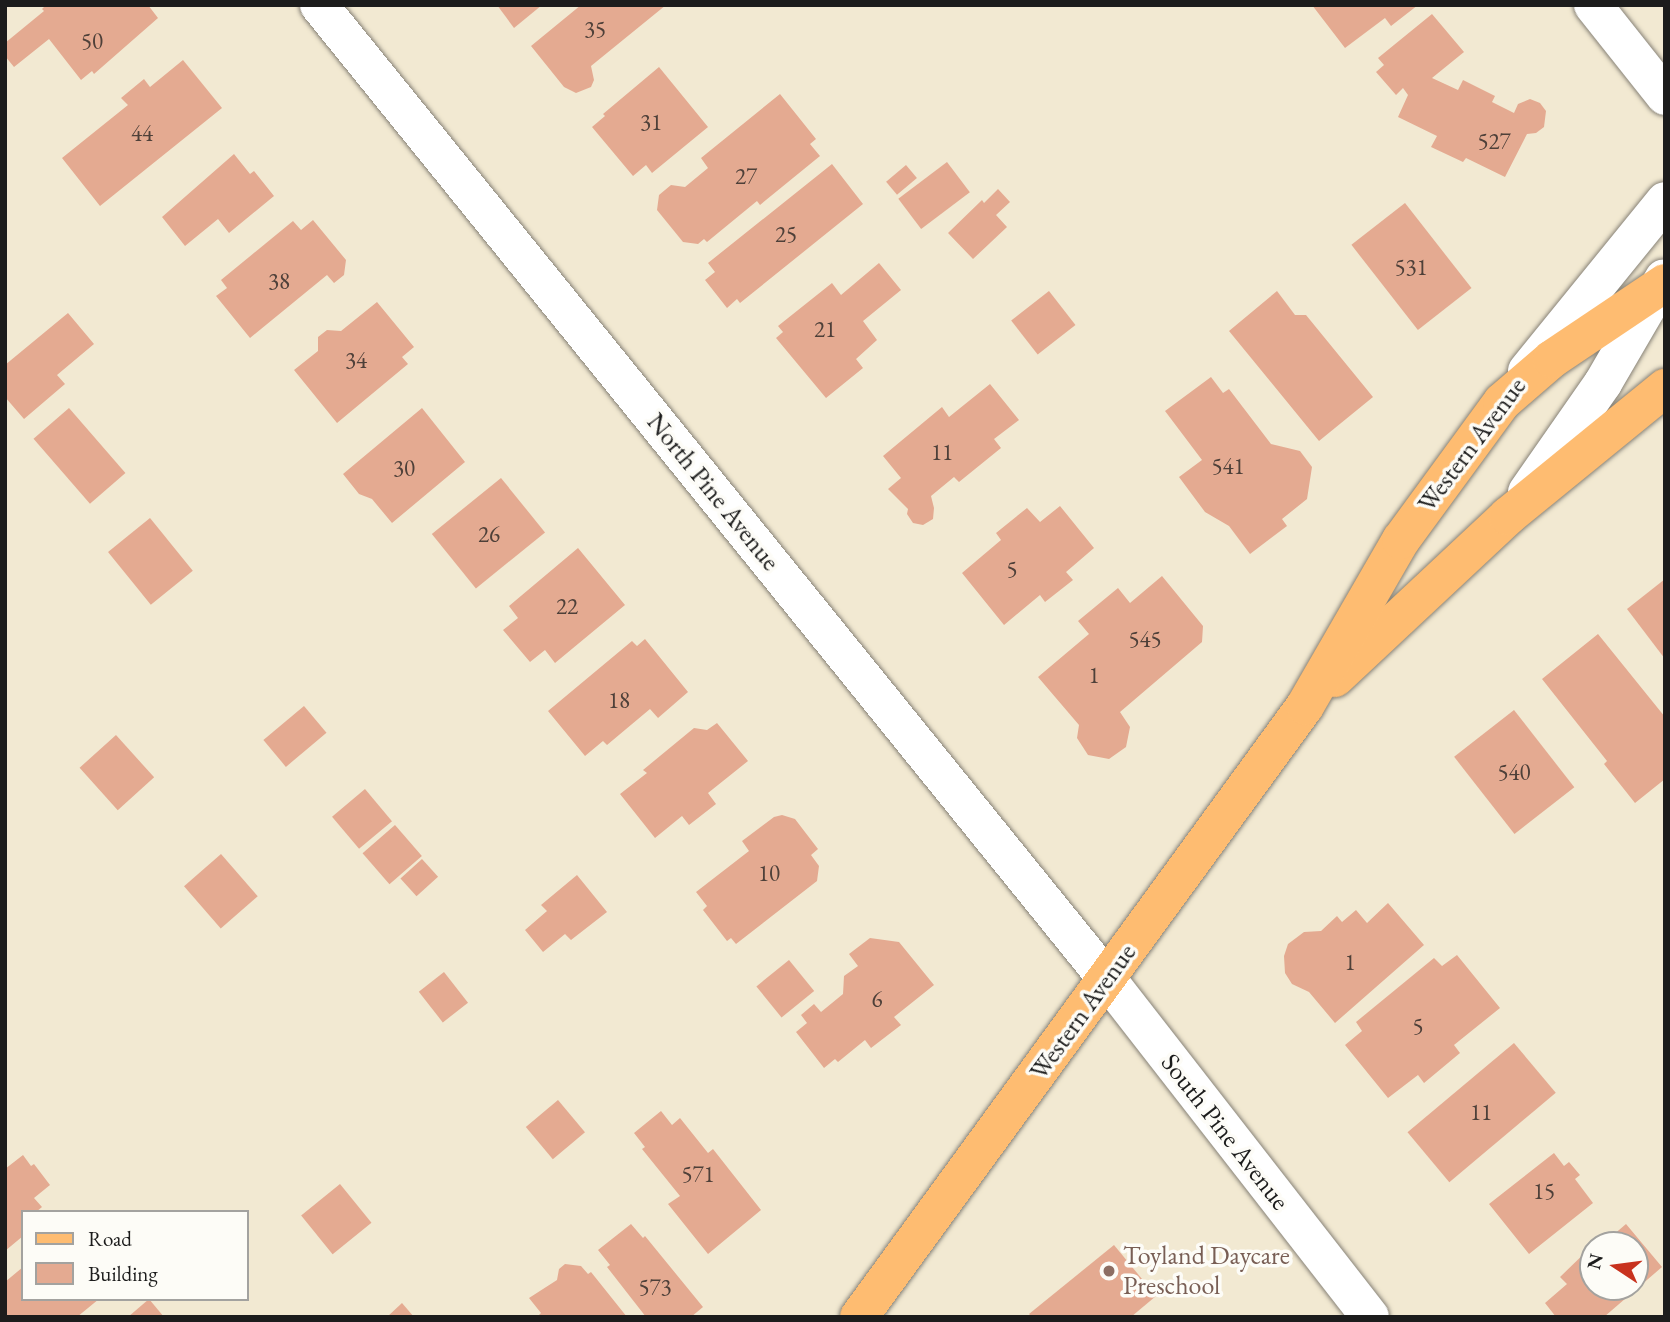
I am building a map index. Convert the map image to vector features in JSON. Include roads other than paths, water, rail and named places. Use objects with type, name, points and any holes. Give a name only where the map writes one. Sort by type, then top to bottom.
[{"type":"main road","points":[[1502,402],[1552,359],[1664,281]]},
{"type":"main road","points":[[1508,516],[1665,388]]},
{"type":"main road","name":"Western Avenue","points":[[859,1317],[1306,706],[1401,540],[1502,402]]},
{"type":"main road","name":"Western Avenue","points":[[1306,706],[1508,516]]},
{"type":"street","name":"North Pine Avenue","points":[[319,5],[1107,979]]},
{"type":"street","points":[[1593,5],[1665,96]]},
{"type":"street","name":"Western Avenue","points":[[1502,402],[1665,201]]},
{"type":"street","name":"Western Avenue","points":[[1508,516],[1573,429],[1664,281]]},
{"type":"street","name":"South Pine Avenue","points":[[1107,979],[1370,1317]]},
{"type":"place","name":"Toyland Daycare Preschool","points":[[1109,1271]]}]
